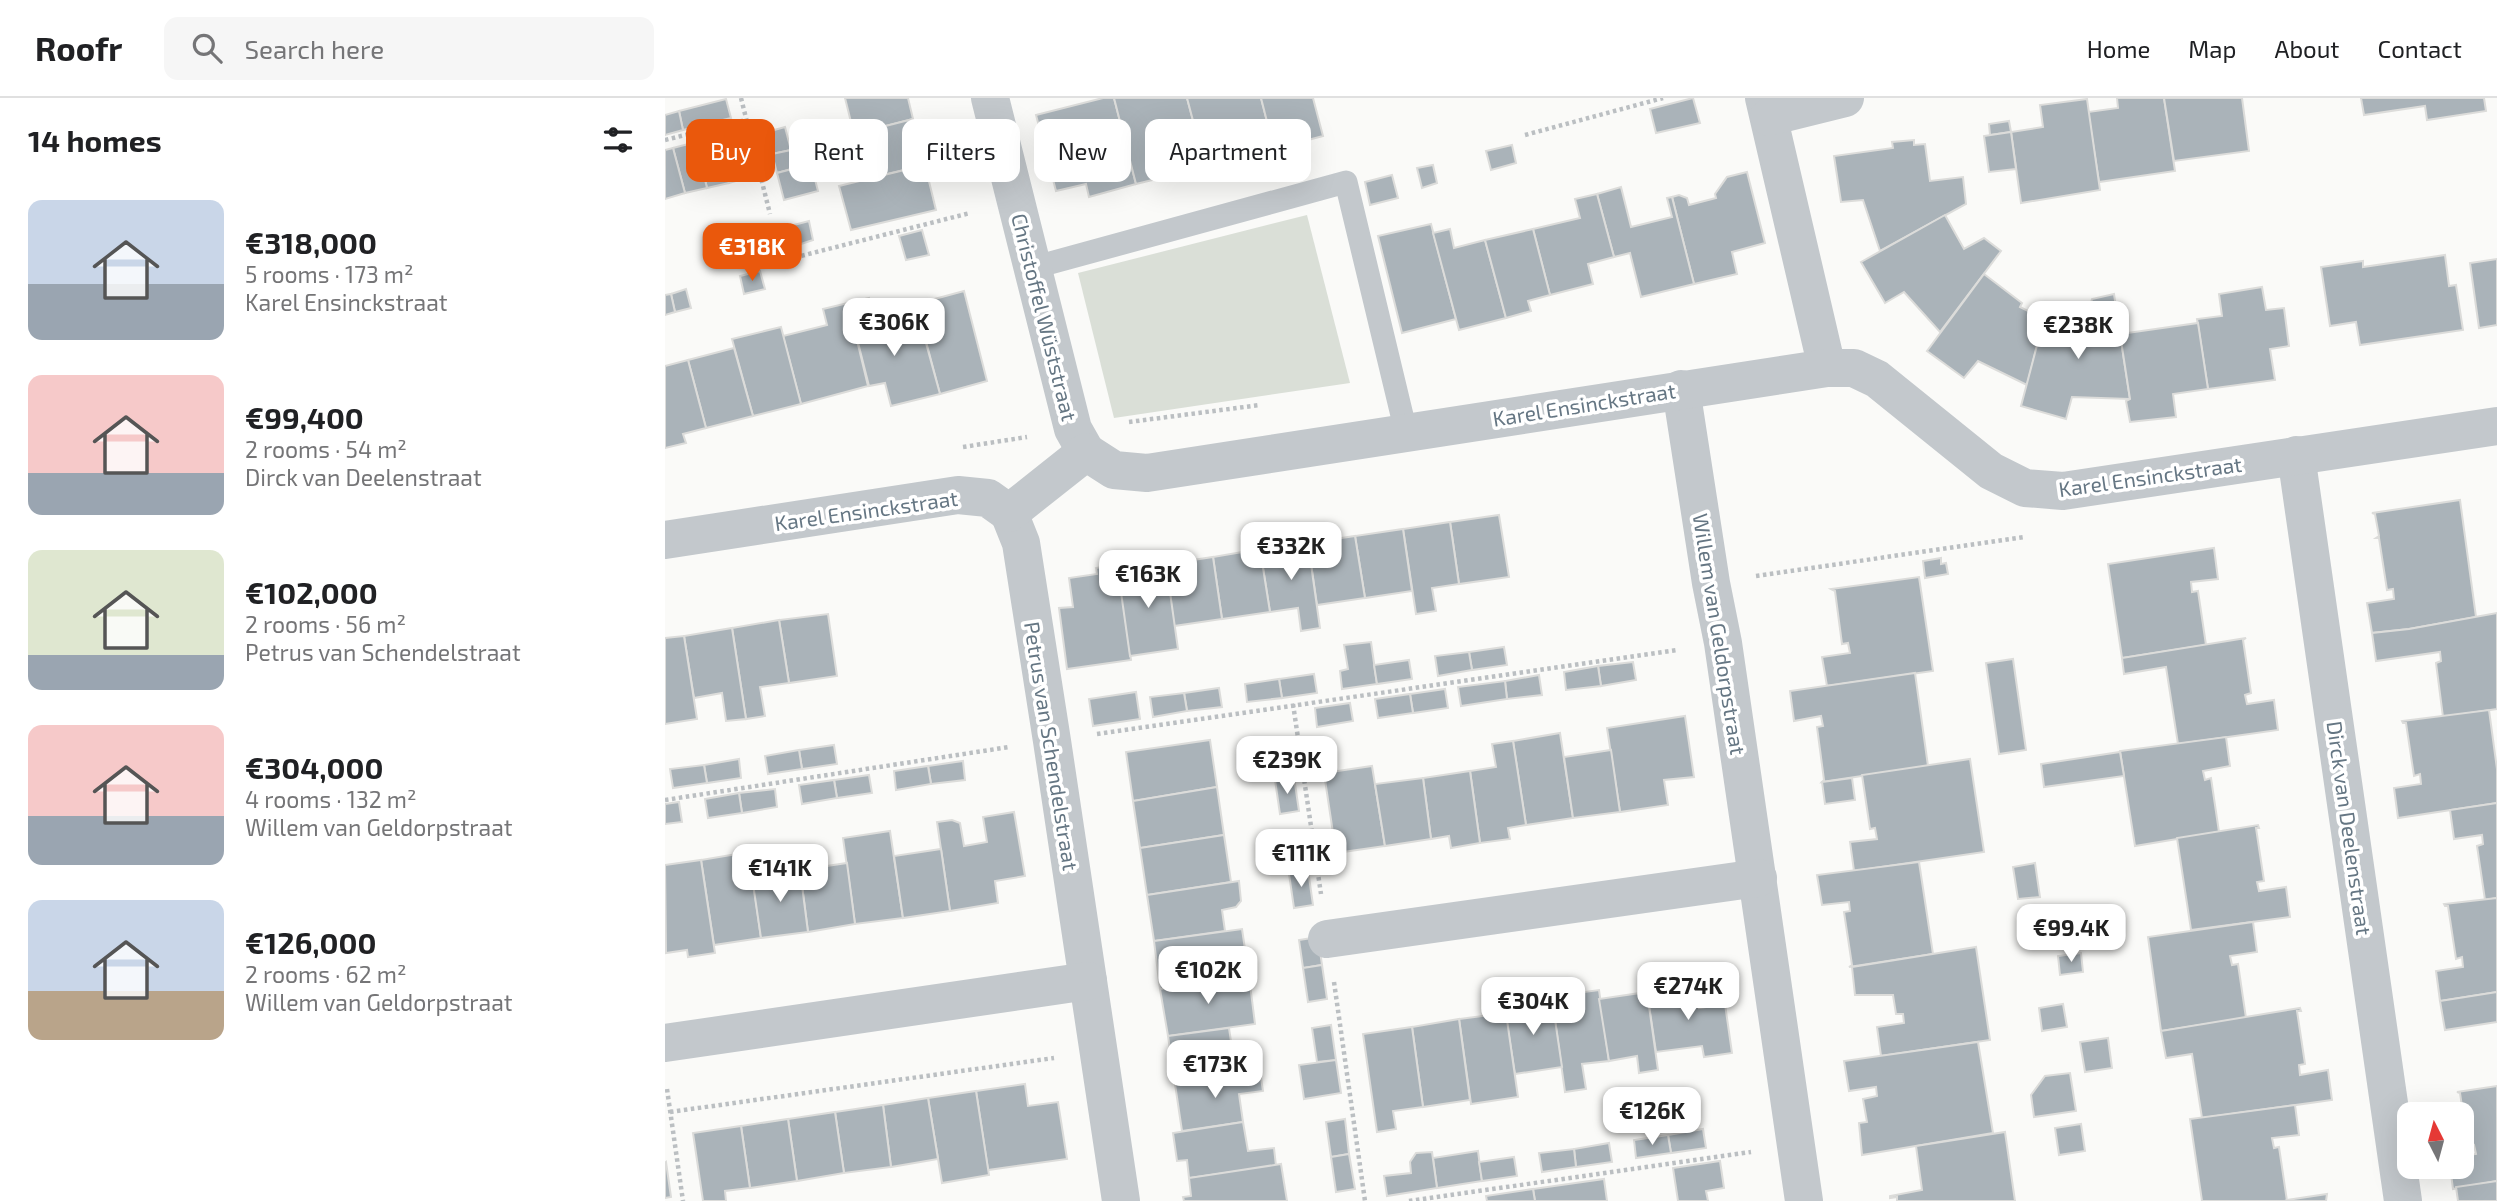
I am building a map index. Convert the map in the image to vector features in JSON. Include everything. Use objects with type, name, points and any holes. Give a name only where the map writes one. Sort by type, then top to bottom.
[{"type":"street","name":"Christoffel Wüststraat","points":[[990,98],[1073,429],[1086,452]]},
{"type":"street","points":[[1827,368],[1767,107],[1845,98]]},
{"type":"street","name":"Karel Ensinckstraat","points":[[1086,452],[1115,470],[1147,473],[1827,368],[1854,368],[1877,379],[1991,471],[2025,488],[2063,491],[2497,426]]},
{"type":"street","name":"Willem van Geldorpstraat","points":[[1682,389],[1711,583],[1723,643],[1804,1201]]},
{"type":"street","points":[[1009,513],[1086,452]]},
{"type":"street","name":"Dirck van Deelenstraat","points":[[2296,455],[2403,1201]]},
{"type":"street","name":"Karel Ensinckstraat","points":[[665,540],[958,495],[988,498],[1009,513]]},
{"type":"street","name":"Petrus van Schendelstraat","points":[[1009,513],[1020,543],[1121,1201]]},
{"type":"street","points":[[1327,939],[1758,878]]},
{"type":"street","points":[[665,1043],[1088,981]]},
{"type":"lane","points":[[1032,268],[1346,182],[1406,432]]},
{"type":"path","points":[[741,98],[746,119]]},
{"type":"path","points":[[1524,135],[1664,98]]},
{"type":"path","points":[[665,141],[686,136]]},
{"type":"path","points":[[762,182],[770,214]]},
{"type":"path","points":[[781,261],[1016,202]]},
{"type":"path","points":[[1711,583],[2027,537]]},
{"type":"path","points":[[665,800],[1723,643]]},
{"type":"path","points":[[670,1112],[1098,1052]]},
{"type":"path","points":[[665,1077],[683,1201]]},
{"type":"path","points":[[1409,1201],[1797,1146]]},
{"type":"shaded area","points":[[1307,215],[1350,383],[1114,418],[1078,273]]},
{"type":"building","points":[[845,98],[908,98],[913,119],[902,119],[902,122],[888,125],[888,119],[850,119]]},
{"type":"building","points":[[1103,98],[1114,98],[1119,119],[1037,119],[1036,115]]},
{"type":"building","points":[[1114,98],[1187,98],[1193,119],[1145,119],[1145,182],[1136,184],[1131,164],[1131,119],[1119,119]]},
{"type":"building","points":[[1187,98],[1261,98],[1266,119],[1193,119]]},
{"type":"building","points":[[1261,98],[1313,98],[1323,136],[1311,139],[1311,119],[1266,119]]},
{"type":"building","points":[[1693,98],[1700,123],[1656,133],[1650,109]]},
{"type":"building","points":[[2117,98],[2164,98],[2175,171],[2099,182],[2088,112],[2118,108]]},
{"type":"building","points":[[2164,98],[2242,98],[2249,151],[2174,161]]},
{"type":"building","points":[[2361,98],[2484,98],[2486,111],[2427,120],[2425,106],[2364,115]]},
{"type":"building","points":[[726,99],[731,118],[686,119],[686,129],[683,130],[679,111]]},
{"type":"building","points":[[2087,99],[2100,190],[2021,203],[2011,132],[2043,127],[2040,105]]},
{"type":"building","points":[[679,111],[683,130],[665,135],[665,115]]},
{"type":"building","points":[[2009,121],[2011,132],[1990,135],[1989,124]]},
{"type":"building","points":[[902,122],[902,170],[888,174],[888,125]]},
{"type":"building","points":[[785,127],[789,150],[775,153],[775,130]]},
{"type":"building","points":[[2011,132],[2016,169],[1989,172],[1984,136]]},
{"type":"building","points":[[1914,140],[1914,145],[1925,144],[1930,181],[1963,177],[1966,204],[1880,251],[1863,200],[1841,202],[1834,156],[1893,148],[1892,142]]},
{"type":"building","points":[[686,145],[686,182],[706,182],[707,188],[685,193],[673,148]]},
{"type":"building","points":[[1512,145],[1516,163],[1491,170],[1486,151]]},
{"type":"building","points":[[673,148],[685,193],[665,199],[665,150]]},
{"type":"building","points":[[789,150],[789,170],[777,173],[775,153]]},
{"type":"building","points":[[1131,164],[1136,184],[1089,197],[1086,184],[1056,191],[1054,182],[1131,182]]},
{"type":"building","points":[[1433,165],[1437,183],[1422,188],[1417,168]]},
{"type":"building","points":[[789,170],[789,182],[816,182],[818,191],[784,200],[777,173]]},
{"type":"building","points":[[902,171],[902,182],[929,182],[936,210],[851,230],[839,186],[855,182],[888,182],[888,174]]},
{"type":"building","points":[[1747,172],[1765,243],[1732,252],[1737,274],[1694,284],[1672,197],[1679,195],[1687,198],[1689,205],[1716,198],[1715,194],[1727,177]]},
{"type":"building","points":[[1392,175],[1398,198],[1370,205],[1365,182]]},
{"type":"building","points":[[706,182],[729,182],[729,183],[707,188]]},
{"type":"building","points":[[1621,187],[1631,227],[1672,217],[1667,198],[1672,197],[1694,284],[1641,297],[1630,253],[1614,257],[1597,194]]},
{"type":"building","points":[[1597,194],[1614,257],[1588,264],[1593,284],[1550,295],[1533,229],[1580,218],[1575,199]]},
{"type":"building","points":[[1945,215],[1964,249],[1984,238],[2001,251],[1940,332],[1904,292],[1885,303],[1861,262]]},
{"type":"building","points":[[809,221],[813,240],[795,246],[790,226]]},
{"type":"building","points":[[1431,224],[1456,319],[1402,333],[1378,236]]},
{"type":"building","points":[[1450,229],[1454,248],[1485,240],[1506,318],[1459,330],[1433,233]]},
{"type":"building","points":[[1533,229],[1550,295],[1528,301],[1531,311],[1506,318],[1485,240]]},
{"type":"building","points":[[922,230],[929,255],[906,260],[899,236]]},
{"type":"building","points":[[2445,255],[2449,286],[2456,285],[2463,330],[2360,345],[2356,322],[2330,326],[2321,267],[2363,261],[2363,267]]},
{"type":"building","points":[[2497,259],[2497,325],[2479,328],[2470,263]]},
{"type":"building","points":[[760,271],[765,289],[744,294],[740,276]]},
{"type":"building","points":[[1984,274],[2022,303],[2020,307],[2044,319],[2027,385],[1978,361],[1964,378],[1927,351]]},
{"type":"building","points":[[2262,287],[2266,310],[2284,308],[2289,346],[2270,349],[2275,380],[2208,389],[2197,319],[2222,316],[2219,294]]},
{"type":"building","points":[[686,289],[691,308],[675,312],[671,294]]},
{"type":"building","points":[[964,291],[987,381],[940,394],[916,304]]},
{"type":"building","points":[[671,294],[675,312],[665,315],[665,295]]},
{"type":"building","points":[[2114,294],[2130,399],[2072,397],[2066,419],[2021,406],[2045,315],[2085,325],[2092,299]]},
{"type":"building","points":[[869,298],[879,337],[921,325],[940,394],[891,406],[885,383],[869,386],[848,303]]},
{"type":"building","points":[[848,303],[868,386],[801,404],[783,336],[827,325],[823,309]]},
{"type":"building","points":[[2198,323],[2208,389],[2173,394],[2176,417],[2130,422],[2126,401],[2130,399],[2120,334]]},
{"type":"building","points":[[781,327],[801,404],[753,416],[732,339]]},
{"type":"building","points":[[734,348],[753,416],[706,428],[688,360]]},
{"type":"building","points":[[688,360],[706,428],[683,434],[686,443],[665,448],[665,366]]},
{"type":"building","points":[[2460,500],[2476,617],[2372,633],[2367,603],[2394,599],[2393,589],[2387,590],[2379,538],[2376,538],[2379,536],[2375,514],[2372,513]]},
{"type":"building","points":[[1499,515],[1509,577],[1459,584],[1450,522]]},
{"type":"building","points":[[1450,522],[1459,584],[1432,588],[1436,611],[1416,614],[1403,529]]},
{"type":"building","points":[[1403,529],[1412,591],[1365,598],[1355,536]]},
{"type":"building","points":[[1355,536],[1365,598],[1317,605],[1308,543]]},
{"type":"building","points":[[1308,543],[1320,628],[1301,631],[1298,608],[1270,612],[1260,549]]},
{"type":"building","points":[[2214,548],[2218,579],[2191,582],[2192,592],[2198,591],[2206,645],[2122,658],[2108,564]]},
{"type":"building","points":[[1260,549],[1270,612],[1222,619],[1213,557]]},
{"type":"building","points":[[1213,557],[1222,619],[1174,626],[1166,564]]},
{"type":"building","points":[[1941,558],[1941,564],[1946,563],[1948,574],[1925,578],[1923,561]]},
{"type":"building","points":[[1118,564],[1131,660],[1067,669],[1059,608],[1073,607],[1069,578],[1097,574],[1096,568]]},
{"type":"building","points":[[1166,564],[1178,649],[1130,656],[1118,571]]},
{"type":"building","points":[[1919,577],[1933,671],[1827,686],[1822,657],[1850,653],[1848,643],[1842,644],[1835,591],[1831,589]]},
{"type":"building","points":[[2497,613],[2497,709],[2443,717],[2436,663],[2441,661],[2440,652],[2376,661],[2372,633]]},
{"type":"building","points":[[828,614],[837,676],[789,683],[779,620]]},
{"type":"building","points":[[779,620],[789,683],[760,687],[765,716],[746,719],[732,628]]},
{"type":"building","points":[[732,628],[746,719],[726,721],[722,693],[694,698],[684,636]]},
{"type":"building","points":[[684,636],[697,719],[665,724],[665,638]]},
{"type":"building","points":[[2246,638],[2243,640],[2251,693],[2245,695],[2247,704],[2274,700],[2278,730],[2178,744],[2166,667],[2124,674],[2122,658]]},
{"type":"building","points":[[1371,642],[1377,684],[1342,689],[1340,671],[1348,669],[1344,645]]},
{"type":"building","points":[[1504,647],[1507,665],[1472,670],[1469,652]]},
{"type":"building","points":[[1469,652],[1472,670],[1438,676],[1435,656]]},
{"type":"building","points":[[2013,659],[2026,750],[1999,754],[1986,663]]},
{"type":"building","points":[[1409,660],[1412,679],[1377,684],[1374,665]]},
{"type":"building","points":[[1633,662],[1636,680],[1601,686],[1598,666]]},
{"type":"building","points":[[1598,666],[1601,686],[1566,690],[1564,672]]},
{"type":"building","points":[[1915,673],[1928,766],[1822,782],[1824,780],[1817,727],[1823,726],[1821,716],[1794,721],[1790,691]]},
{"type":"building","points":[[1314,674],[1317,693],[1282,698],[1279,679]]},
{"type":"building","points":[[1539,675],[1542,695],[1507,699],[1505,681]]},
{"type":"building","points":[[1279,679],[1282,698],[1247,702],[1245,684]]},
{"type":"building","points":[[1505,681],[1507,699],[1461,706],[1458,687]]},
{"type":"building","points":[[1219,688],[1222,707],[1187,711],[1184,693]]},
{"type":"building","points":[[1445,689],[1448,708],[1413,713],[1410,694]]},
{"type":"building","points":[[1136,692],[1140,719],[1093,726],[1089,699]]},
{"type":"building","points":[[1184,693],[1187,711],[1153,717],[1150,697]]},
{"type":"building","points":[[1410,694],[1413,713],[1378,718],[1375,699]]},
{"type":"building","points":[[1350,703],[1353,721],[1317,727],[1315,708]]},
{"type":"building","points":[[2489,710],[2497,769],[2497,803],[2398,818],[2394,788],[2421,784],[2420,774],[2414,776],[2406,723],[2402,721]]},
{"type":"building","points":[[1685,716],[1694,777],[1664,780],[1668,805],[1620,812],[1607,728]]},
{"type":"building","points":[[1560,733],[1573,818],[1526,825],[1513,741]]},
{"type":"building","points":[[2226,737],[2230,766],[2203,771],[2205,780],[2211,778],[2219,832],[2135,846],[2120,751]]},
{"type":"building","points":[[1210,740],[1217,787],[1133,801],[1126,752]]},
{"type":"building","points":[[1513,741],[1526,825],[1508,828],[1510,839],[1480,843],[1470,771],[1496,767],[1492,744]]},
{"type":"building","points":[[1289,742],[1294,777],[1275,780],[1270,744]]},
{"type":"building","points":[[834,745],[837,764],[802,769],[799,750]]},
{"type":"building","points":[[799,750],[802,769],[768,774],[765,756]]},
{"type":"building","points":[[1611,750],[1620,812],[1573,818],[1564,757]]},
{"type":"building","points":[[2120,752],[2124,776],[2044,787],[2041,764]]},
{"type":"building","points":[[739,759],[741,778],[707,783],[704,765]]},
{"type":"building","points":[[1970,759],[1984,852],[1854,871],[1850,842],[1877,839],[1875,828],[1870,829],[1862,775]]},
{"type":"building","points":[[963,761],[965,780],[931,784],[928,766]]},
{"type":"building","points":[[704,765],[707,783],[673,788],[670,769]]},
{"type":"building","points":[[928,766],[931,784],[896,790],[894,771]]},
{"type":"building","points":[[1372,766],[1385,846],[1336,853],[1324,773]]},
{"type":"building","points":[[1470,771],[1480,843],[1451,848],[1449,836],[1431,839],[1423,778]]},
{"type":"building","points":[[869,775],[872,793],[837,798],[834,780]]},
{"type":"building","points":[[1294,777],[1299,811],[1280,814],[1275,780]]},
{"type":"building","points":[[1423,778],[1431,839],[1385,846],[1375,784]]},
{"type":"building","points":[[1852,778],[1855,800],[1825,804],[1822,782]]},
{"type":"building","points":[[834,780],[837,798],[802,804],[799,785]]},
{"type":"building","points":[[1217,787],[1224,835],[1140,848],[1133,801]]},
{"type":"building","points":[[775,789],[777,807],[742,813],[739,793]]},
{"type":"building","points":[[739,793],[742,813],[708,818],[705,799]]},
{"type":"building","points":[[679,802],[682,822],[665,824],[665,804]]},
{"type":"building","points":[[2497,803],[2497,898],[2485,900],[2477,846],[2483,844],[2482,835],[2454,839],[2450,810]]},
{"type":"building","points":[[1014,812],[1025,876],[995,881],[998,903],[950,911],[937,822],[952,820],[960,823],[964,846],[987,842],[983,817]]},
{"type":"building","points":[[2258,825],[2259,828],[2256,828],[2264,881],[2257,882],[2259,891],[2286,887],[2290,917],[2191,930],[2177,838]]},
{"type":"building","points":[[890,831],[903,918],[855,924],[843,838]]},
{"type":"building","points":[[1224,835],[1231,882],[1147,895],[1140,848]]},
{"type":"building","points":[[1303,836],[1308,870],[1289,874],[1284,838]]},
{"type":"building","points":[[941,849],[950,911],[903,918],[894,856]]},
{"type":"building","points":[[749,852],[761,938],[714,945],[701,860]]},
{"type":"building","points":[[701,860],[715,953],[688,957],[687,950],[666,953],[665,865]]},
{"type":"building","points":[[1919,862],[1933,954],[1849,967],[1852,965],[1844,912],[1850,911],[1849,902],[1822,905],[1817,875]]},
{"type":"building","points":[[847,863],[855,924],[808,932],[800,870]]},
{"type":"building","points":[[2035,863],[2040,897],[2018,899],[2013,867]]},
{"type":"building","points":[[800,870],[808,932],[761,938],[752,877]]},
{"type":"building","points":[[1308,870],[1313,905],[1294,908],[1289,874]]},
{"type":"building","points":[[1239,881],[1241,901],[1236,907],[1222,910],[1225,931],[1154,941],[1147,895]]},
{"type":"building","points":[[2497,898],[2497,992],[2440,1001],[2436,971],[2463,967],[2462,957],[2456,959],[2448,906],[2444,904]]},
{"type":"building","points":[[2083,913],[2088,943],[2056,948],[2052,918]]},
{"type":"building","points":[[2253,922],[2257,952],[2230,956],[2232,965],[2238,964],[2246,1018],[2161,1031],[2148,937]]},
{"type":"building","points":[[1242,929],[1249,976],[1160,989],[1154,941]]},
{"type":"building","points":[[1318,937],[1322,965],[1303,968],[1299,940]]},
{"type":"building","points":[[1976,947],[1990,1040],[1881,1056],[1877,1027],[1904,1023],[1903,1014],[1896,1014],[1893,995],[1855,995],[1852,967]]},
{"type":"building","points":[[2081,953],[2083,972],[2060,975],[2058,956]]},
{"type":"building","points":[[1322,965],[1327,999],[1308,1002],[1303,968]]},
{"type":"building","points":[[1249,976],[1255,1024],[1168,1036],[1160,989]]},
{"type":"building","points":[[1695,985],[1699,1008],[1725,1004],[1732,1053],[1704,1057],[1702,1046],[1656,1052],[1647,992]]},
{"type":"building","points":[[1599,990],[1609,1061],[1582,1064],[1586,1089],[1565,1092],[1553,1006],[1571,1003],[1569,994]]},
{"type":"building","points":[[1647,992],[1658,1070],[1639,1073],[1637,1056],[1609,1061],[1599,999]]},
{"type":"building","points":[[2497,992],[2497,1022],[2445,1030],[2440,1001]]},
{"type":"building","points":[[1533,1000],[1535,1009],[1553,1006],[1562,1067],[1515,1074],[1504,1004]]},
{"type":"building","points":[[2063,1004],[2067,1027],[2042,1031],[2039,1008]]},
{"type":"building","points":[[2300,1008],[2301,1011],[2297,1011],[2305,1064],[2299,1065],[2300,1075],[2328,1070],[2332,1100],[2202,1118],[2192,1054],[2166,1058],[2161,1031]]},
{"type":"building","points":[[1506,1013],[1518,1097],[1471,1104],[1459,1019]]},
{"type":"building","points":[[1459,1019],[1470,1100],[1423,1107],[1412,1027]]},
{"type":"building","points":[[1331,1025],[1336,1060],[1317,1062],[1312,1028]]},
{"type":"building","points":[[1412,1027],[1423,1107],[1393,1111],[1396,1129],[1377,1132],[1363,1034]]},
{"type":"building","points":[[1229,1028],[1233,1055],[1257,1052],[1260,1071],[1175,1084],[1168,1036]]},
{"type":"building","points":[[2108,1038],[2112,1068],[2085,1072],[2080,1042]]},
{"type":"building","points":[[1978,1042],[1993,1133],[1862,1155],[1859,1123],[1867,1122],[1863,1099],[1877,1096],[1876,1087],[1849,1091],[1844,1061]]},
{"type":"building","points":[[1336,1060],[1341,1093],[1304,1099],[1299,1065]]},
{"type":"building","points":[[1260,1071],[1263,1091],[1239,1094],[1243,1122],[1182,1131],[1175,1084]]},
{"type":"building","points":[[2070,1073],[2076,1111],[2034,1117],[2031,1095],[2045,1076]]},
{"type":"building","points":[[1025,1084],[1028,1106],[1058,1102],[1067,1159],[988,1170],[976,1091]]},
{"type":"building","points":[[2497,1086],[2497,1181],[2453,1189],[2452,1180],[2475,1180],[2475,1102],[2461,1102],[2460,1093],[2457,1092]]},
{"type":"building","points":[[976,1091],[989,1175],[942,1183],[928,1098]]},
{"type":"building","points":[[928,1098],[938,1159],[891,1167],[883,1105]]},
{"type":"building","points":[[883,1105],[891,1167],[844,1173],[835,1112]]},
{"type":"building","points":[[2295,1105],[2299,1135],[2272,1138],[2274,1148],[2279,1147],[2287,1201],[2202,1201],[2190,1119]]},
{"type":"building","points":[[835,1112],[844,1173],[797,1181],[788,1119]]},
{"type":"building","points":[[788,1119],[797,1181],[750,1188],[741,1126]]},
{"type":"building","points":[[1345,1119],[1349,1154],[1331,1157],[1326,1122]]},
{"type":"building","points":[[1243,1122],[1248,1151],[1274,1148],[1276,1166],[1189,1178],[1187,1160],[1177,1161],[1173,1133]]},
{"type":"building","points":[[2081,1124],[2085,1151],[2059,1155],[2055,1128]]},
{"type":"building","points":[[741,1126],[750,1188],[725,1191],[726,1201],[703,1201],[693,1133]]},
{"type":"building","points":[[1703,1129],[1706,1148],[1671,1153],[1668,1135]]},
{"type":"building","points":[[2005,1132],[2015,1201],[1897,1201],[1897,1197],[1890,1198],[1922,1190],[1916,1146]]},
{"type":"building","points":[[1668,1135],[1671,1153],[1636,1158],[1634,1140]]},
{"type":"building","points":[[1609,1143],[1612,1162],[1576,1167],[1574,1149]]},
{"type":"building","points":[[1574,1149],[1576,1167],[1542,1172],[1539,1153]]},
{"type":"building","points":[[1478,1151],[1482,1181],[1437,1188],[1433,1158]]},
{"type":"building","points":[[1432,1152],[1437,1188],[1387,1196],[1384,1176],[1411,1173],[1410,1162],[1416,1153]]},
{"type":"building","points":[[1349,1154],[1355,1189],[1336,1192],[1331,1157]]},
{"type":"building","points":[[1514,1157],[1517,1176],[1482,1181],[1479,1162]]},
{"type":"building","points":[[1720,1161],[1724,1188],[1706,1191],[1708,1201],[1678,1201],[1673,1168]]},
{"type":"building","points":[[665,1163],[671,1197],[665,1198]]},
{"type":"building","points":[[1281,1164],[1287,1201],[1184,1201],[1183,1197],[1191,1196],[1189,1178]]},
{"type":"building","points":[[1604,1179],[1607,1201],[1535,1201],[1533,1189]]},
{"type":"building","points":[[2497,1181],[2497,1201],[2458,1201],[2456,1187]]},
{"type":"building","points":[[1533,1189],[1535,1201],[1487,1201],[1486,1196]]},
{"type":"building","points":[[2327,1194],[2326,1201],[2285,1201],[2287,1200]]}]
